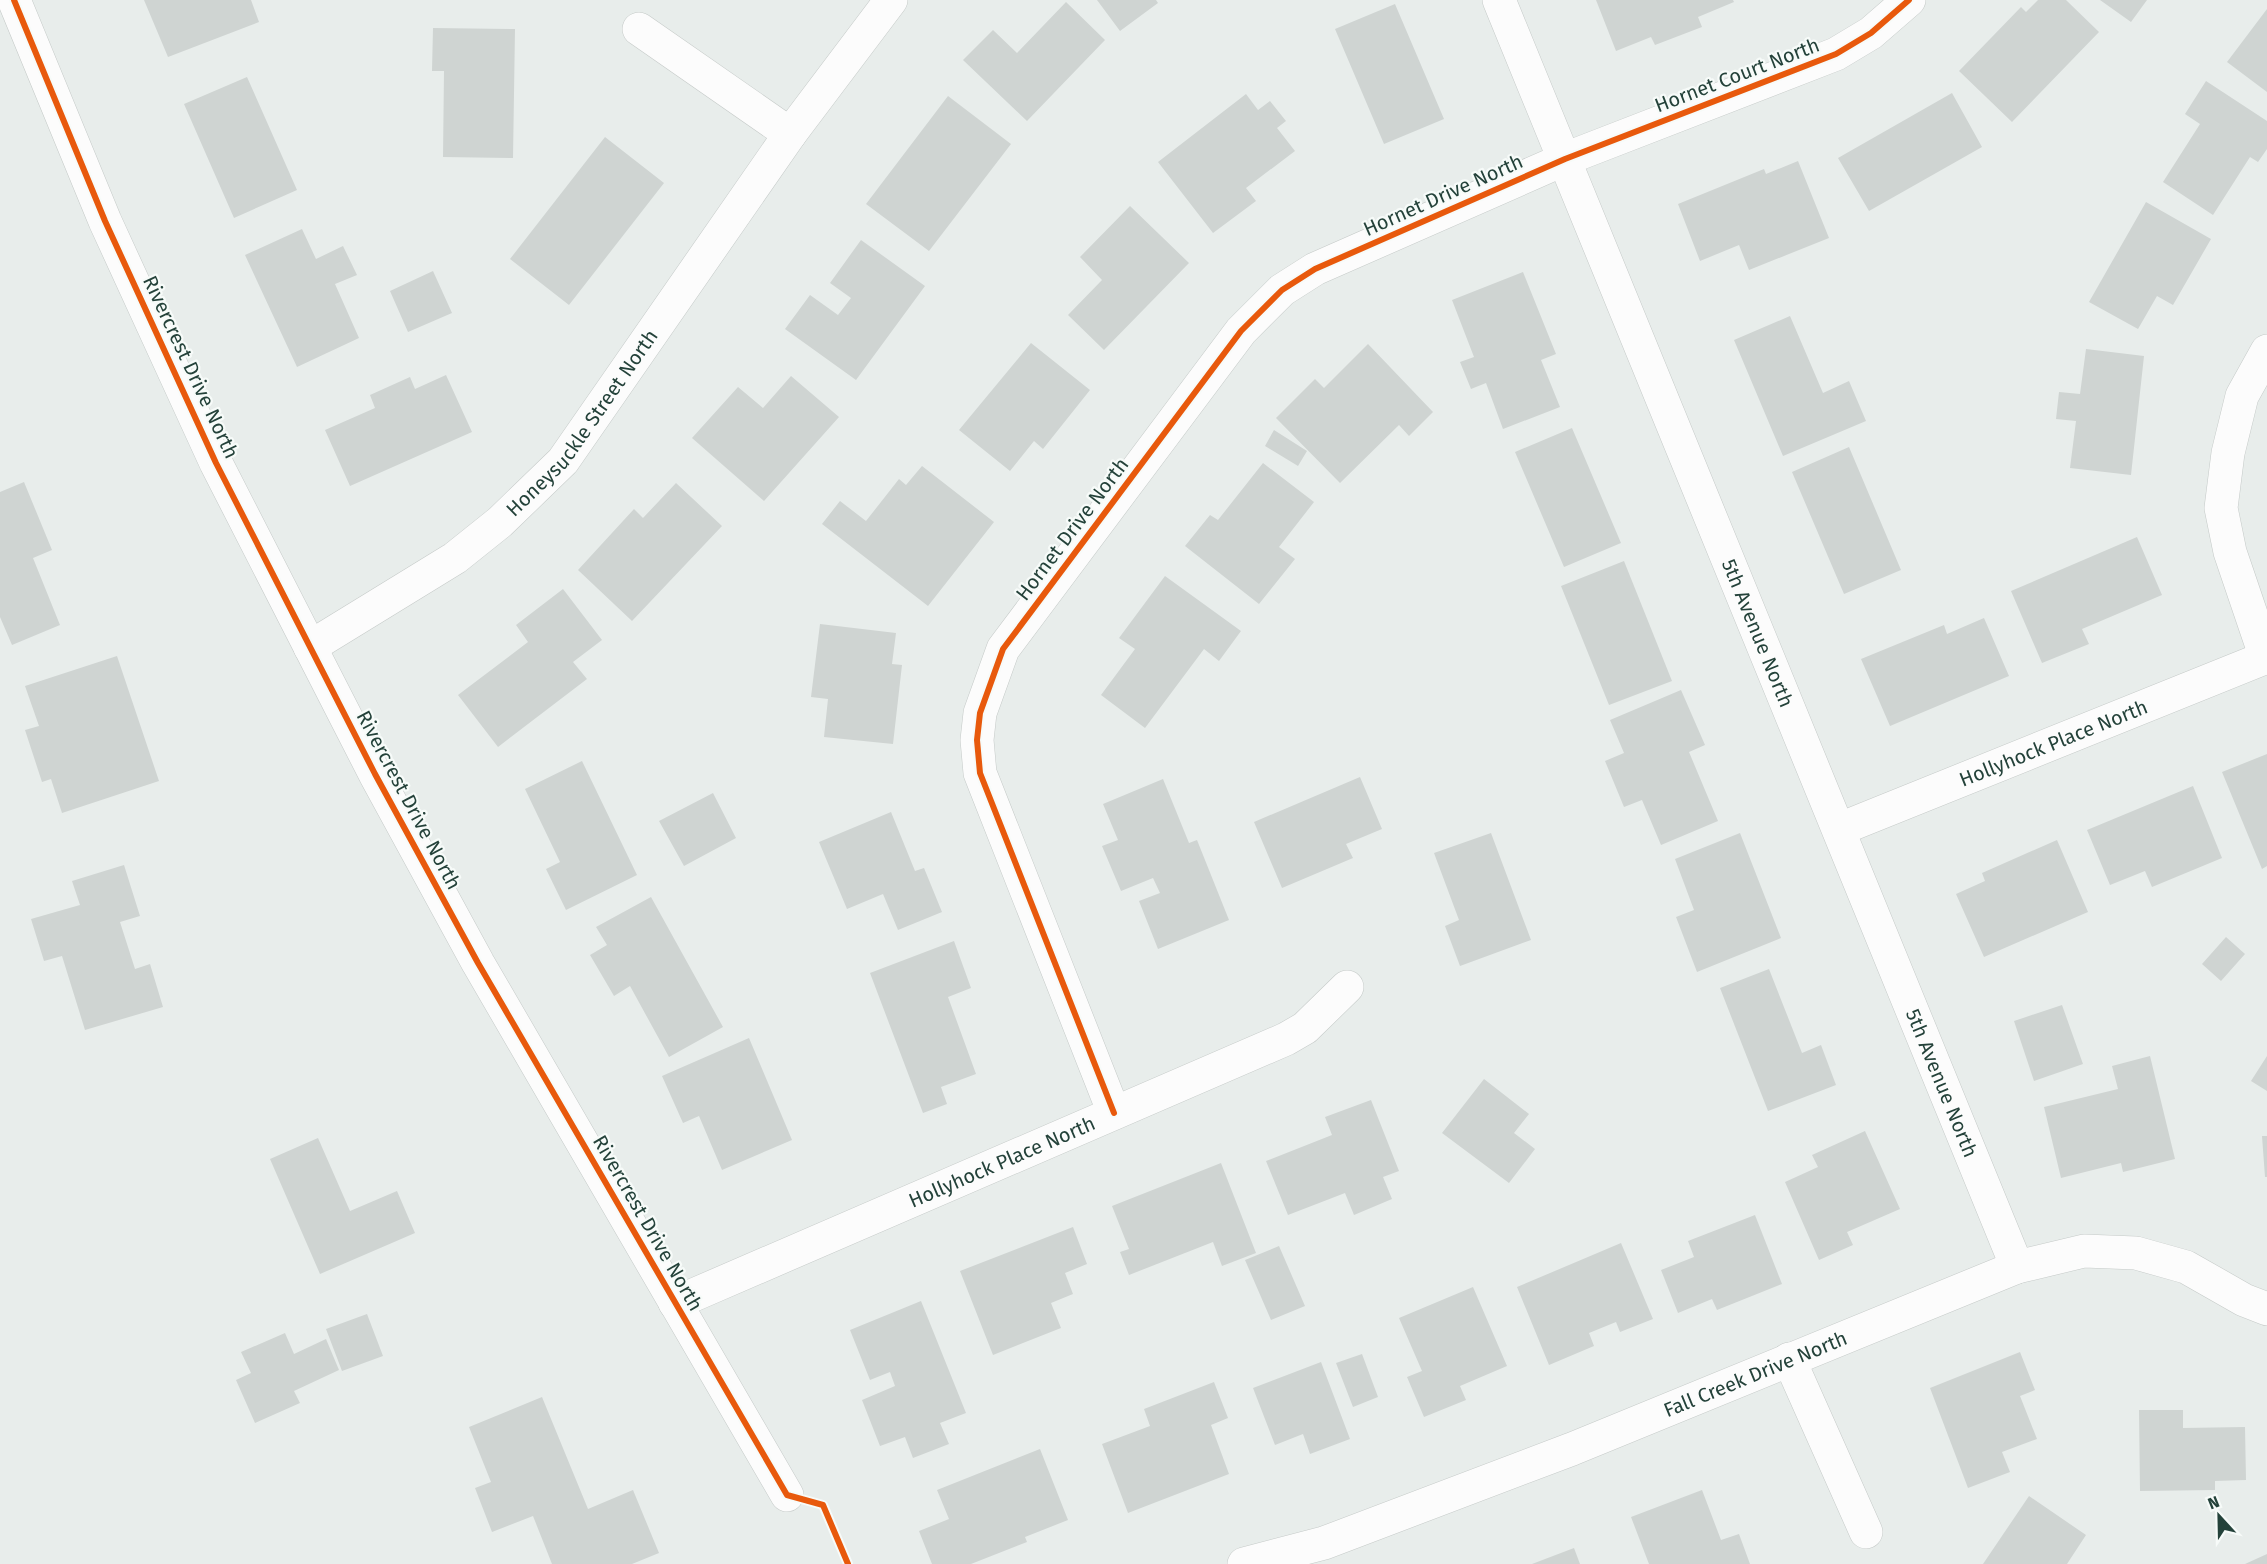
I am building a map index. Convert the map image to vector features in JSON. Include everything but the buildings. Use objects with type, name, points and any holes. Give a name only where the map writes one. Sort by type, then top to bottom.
[{"type":"street","name":"Rivercrest Drive North","points":[[14,0],[105,221],[216,463],[385,794],[478,963],[787,1496]]},
{"type":"street","name":"Honeysuckle Street North","points":[[310,647],[455,558],[500,522],[563,461],[790,134],[891,0]]},
{"type":"street","name":"5th Avenue North","points":[[1499,0],[1840,829],[2016,1267]]},
{"type":"street","name":"Hornet Court North","points":[[1565,159],[1836,54],[1872,33],[1909,0]]},
{"type":"street","points":[[639,29],[790,134]]},
{"type":"street","name":"Hornet Drive North","points":[[1114,1113],[980,773],[977,740],[980,713],[1003,649],[1241,331],[1264,305],[1315,269],[1565,159]]},
{"type":"street","points":[[2267,351],[2242,396],[2228,453],[2221,508],[2233,562],[2267,658]]},
{"type":"street","name":"Hollyhock Place North","points":[[1840,829],[2267,658]]},
{"type":"street","name":"Hollyhock Place North","points":[[675,1303],[1297,1034],[1347,987]]},
{"type":"street","name":"Fall Creek Drive North","points":[[1244,1564],[1328,1554],[1572,1449],[2016,1267],[2084,1251],[2136,1252],[2186,1267],[2244,1300],[2267,1309]]},
{"type":"street","points":[[1789,1359],[1866,1532]]},
{"type":"cycle path","points":[[14,0],[105,221],[216,463],[375,774],[478,963],[787,1495],[823,1505],[848,1564]]},
{"type":"cycle path","points":[[1114,1113],[980,773],[977,740],[980,713],[1003,649],[1241,331],[1282,290],[1315,269],[1565,159],[1836,54],[1871,33],[1909,0]]}]
